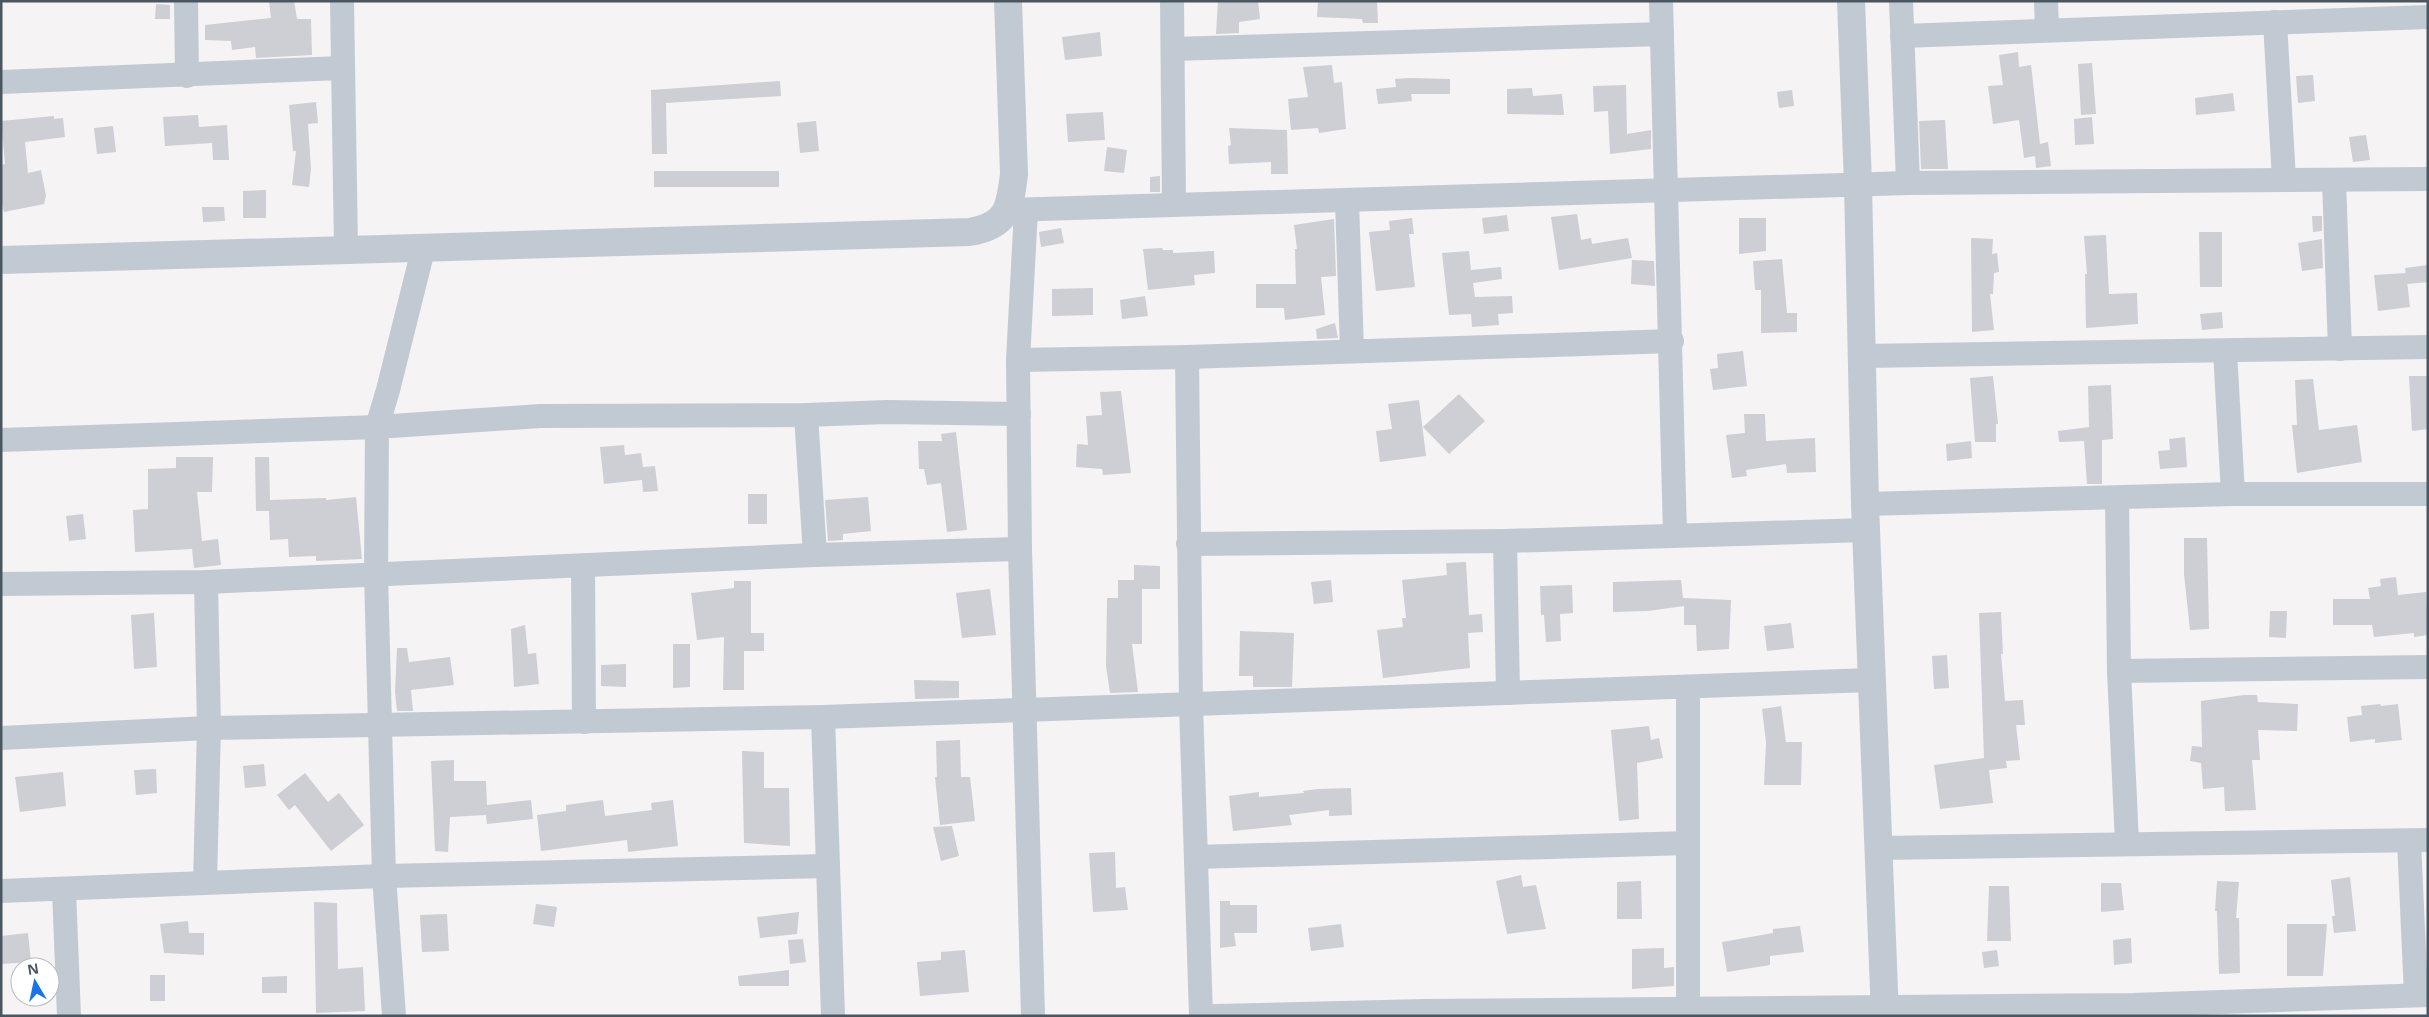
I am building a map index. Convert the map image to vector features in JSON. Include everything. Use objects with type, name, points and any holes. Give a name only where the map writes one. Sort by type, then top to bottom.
[{"type":"street","points":[[186,1],[187,76]]},
{"type":"street","points":[[342,1],[346,249]]},
{"type":"street","points":[[1008,1],[1017,210],[1020,549],[1026,708],[1033,1016]]},
{"type":"street","points":[[1172,1],[1174,204]]},
{"type":"street","points":[[1661,1],[1672,341],[1675,534]]},
{"type":"street","points":[[1851,1],[1863,356],[1865,517],[1885,1011]]},
{"type":"street","points":[[1901,1],[1908,183]]},
{"type":"street","points":[[2046,1],[2047,30]]},
{"type":"street","points":[[1902,36],[2428,17]]},
{"type":"street","points":[[2275,22],[2284,180]]},
{"type":"street","points":[[1173,49],[1662,34]]},
{"type":"street","points":[[1,82],[187,76],[342,68]]},
{"type":"street","points":[[1,260],[424,246],[969,232],[984,229],[1017,210],[1174,204],[1668,192],[1908,183],[2428,179]]},
{"type":"street","points":[[2334,180],[2340,349]]},
{"type":"street","points":[[1347,201],[1352,350]]},
{"type":"street","points":[[394,1016],[384,876],[376,574],[377,427],[424,246]]},
{"type":"street","points":[[1018,360],[1187,357],[1352,350],[1672,341]]},
{"type":"street","points":[[1863,356],[2428,347]]},
{"type":"street","points":[[2225,351],[2233,494]]},
{"type":"street","points":[[1187,357],[1188,544],[1201,1016]]},
{"type":"street","points":[[1,440],[377,427],[540,416],[806,415],[888,412],[1018,414]]},
{"type":"street","points":[[806,415],[815,555]]},
{"type":"street","points":[[1188,544],[1505,541],[1675,534],[1865,517],[2117,498],[2233,494],[2428,494]]},
{"type":"street","points":[[2117,498],[2119,671],[2127,843]]},
{"type":"street","points":[[1505,541],[1508,693]]},
{"type":"street","points":[[1,584],[206,582],[815,555],[1020,549]]},
{"type":"street","points":[[583,566],[584,722]]},
{"type":"street","points":[[205,882],[209,728],[206,582]]},
{"type":"street","points":[[2119,671],[2428,667]]},
{"type":"street","points":[[1,738],[209,728],[584,722],[823,716],[1026,708],[1192,705],[1872,680]]},
{"type":"street","points":[[1688,688],[1688,1008]]},
{"type":"street","points":[[823,716],[833,1016]]},
{"type":"street","points":[[1215,1016],[1688,1008],[1885,1011],[2133,1010],[2422,995],[2418,840],[1879,848]]},
{"type":"street","points":[[1196,857],[1688,844]]},
{"type":"street","points":[[1,891],[384,876],[828,866]]},
{"type":"street","points":[[64,890],[69,1016]]},
{"type":"building","points":[[269,1],[294,1],[297,19],[311,19],[312,55],[256,58],[255,47],[232,50],[231,41],[205,40],[205,25],[271,18]]},
{"type":"building","points":[[1218,1],[1258,1],[1260,19],[1239,22],[1239,33],[1216,34]]},
{"type":"building","points":[[1318,1],[1377,1],[1378,23],[1363,23],[1362,19],[1317,17]]},
{"type":"building","points":[[156,4],[170,5],[170,19],[155,19]]},
{"type":"building","points":[[1100,32],[1102,56],[1065,60],[1062,37]]},
{"type":"building","points":[[2018,52],[2019,67],[2031,65],[2040,144],[2048,142],[2051,166],[2036,168],[2035,156],[2024,158],[2019,120],[1993,124],[1988,86],[2003,85],[1999,55]]},
{"type":"building","points":[[2092,63],[2096,114],[2081,115],[2078,64]]},
{"type":"building","points":[[1332,65],[1334,83],[1342,82],[1346,129],[1319,133],[1318,128],[1291,130],[1288,99],[1308,97],[1303,67]]},
{"type":"building","points":[[2313,75],[2315,101],[2298,103],[2296,76]]},
{"type":"building","points":[[1395,79],[1450,79],[1450,94],[1411,94],[1412,101],[1378,104],[1376,89],[1396,87]]},
{"type":"building","points":[[780,81],[781,96],[666,103],[667,154],[652,154],[651,90]]},
{"type":"building","points":[[1626,85],[1627,134],[1651,130],[1651,149],[1610,154],[1608,111],[1594,112],[1593,86]]},
{"type":"building","points":[[1532,88],[1533,96],[1562,94],[1564,115],[1507,114],[1507,89]]},
{"type":"building","points":[[1792,90],[1794,106],[1779,108],[1777,92]]},
{"type":"building","points":[[2233,93],[2235,111],[2196,115],[2195,98]]},
{"type":"building","points":[[316,102],[318,123],[308,124],[311,168],[309,187],[292,185],[296,151],[293,151],[289,105]]},
{"type":"building","points":[[1103,112],[1105,140],[1068,142],[1066,114]]},
{"type":"building","points":[[198,115],[199,127],[227,125],[229,160],[213,160],[212,143],[165,146],[163,117]]},
{"type":"building","points":[[54,116],[54,119],[63,118],[65,137],[25,142],[28,173],[41,170],[46,196],[44,204],[4,212],[1,199],[1,165],[5,164],[1,121]]},
{"type":"building","points":[[2092,117],[2094,144],[2075,145],[2074,119]]},
{"type":"building","points":[[1945,120],[1948,169],[1921,169],[1919,121]]},
{"type":"building","points":[[816,121],[819,151],[800,153],[797,123]]},
{"type":"building","points":[[113,126],[116,152],[97,154],[94,128]]},
{"type":"building","points":[[1229,128],[1287,130],[1288,174],[1271,174],[1271,162],[1229,164],[1228,146],[1231,145]]},
{"type":"building","points":[[2366,135],[2370,160],[2353,162],[2349,137]]},
{"type":"building","points":[[1107,147],[1127,150],[1124,173],[1104,171]]},
{"type":"building","points":[[654,171],[779,171],[779,187],[654,187]]},
{"type":"building","points":[[1160,176],[1160,192],[1150,192],[1150,177]]},
{"type":"building","points":[[266,190],[266,218],[243,218],[243,191]]},
{"type":"building","points":[[202,207],[224,207],[225,221],[203,222]]},
{"type":"building","points":[[1577,214],[1581,240],[1591,238],[1592,244],[1628,238],[1632,258],[1559,270],[1551,217]]},
{"type":"building","points":[[1507,215],[1509,231],[1484,234],[1482,218]]},
{"type":"building","points":[[2312,216],[2322,216],[2322,231],[2313,232]]},
{"type":"building","points":[[1412,218],[1414,234],[1409,234],[1415,287],[1376,291],[1369,232],[1390,230],[1389,221]]},
{"type":"building","points":[[1739,218],[1766,218],[1766,251],[1739,254]]},
{"type":"building","points":[[1334,219],[1336,276],[1321,277],[1325,315],[1285,320],[1284,308],[1256,308],[1256,284],[1296,284],[1295,249],[1297,249],[1294,225]]},
{"type":"building","points":[[1061,228],[1064,243],[1041,247],[1039,232]]},
{"type":"building","points":[[2199,232],[2222,232],[2222,287],[2200,287]]},
{"type":"building","points":[[2106,235],[2109,294],[2137,293],[2138,324],[2086,328],[2085,274],[2087,274],[2084,236]]},
{"type":"building","points":[[1971,238],[1993,239],[1992,254],[1997,253],[1999,272],[1994,273],[1993,294],[1990,294],[1994,330],[1972,332]]},
{"type":"building","points":[[2322,239],[2323,268],[2302,271],[2298,243]]},
{"type":"building","points":[[1162,248],[1163,250],[1173,250],[1173,253],[1214,251],[1215,273],[1194,275],[1195,285],[1148,290],[1143,249]]},
{"type":"building","points":[[1469,251],[1471,270],[1501,267],[1502,279],[1473,283],[1475,297],[1512,296],[1513,313],[1498,314],[1499,325],[1472,327],[1471,314],[1449,315],[1442,253]]},
{"type":"building","points":[[1782,259],[1787,313],[1797,313],[1797,332],[1761,333],[1761,290],[1755,290],[1753,261]]},
{"type":"building","points":[[1632,260],[1654,261],[1655,286],[1631,284]]},
{"type":"building","points":[[2428,265],[2428,282],[2407,284],[2405,268]]},
{"type":"building","points":[[2406,273],[2410,307],[2378,311],[2374,275]]},
{"type":"building","points":[[1093,288],[1093,315],[1052,316],[1052,289]]},
{"type":"building","points":[[1145,296],[1148,316],[1122,319],[1120,300]]},
{"type":"building","points":[[2222,312],[2223,328],[2202,330],[2200,314]]},
{"type":"building","points":[[1335,323],[1338,338],[1317,339],[1316,329]]},
{"type":"building","points":[[1743,351],[1747,386],[1713,390],[1710,369],[1718,368],[1717,354]]},
{"type":"building","points":[[1993,376],[1998,424],[1996,424],[1996,442],[1975,442],[1970,378]]},
{"type":"building","points":[[2409,376],[2428,376],[2428,429],[2412,431]]},
{"type":"building","points":[[2313,379],[2319,430],[2357,425],[2362,462],[2297,473],[2292,425],[2297,425],[2295,380]]},
{"type":"building","points":[[2111,385],[2113,439],[2102,440],[2102,484],[2087,484],[2084,441],[2059,442],[2058,431],[2089,427],[2088,386]]},
{"type":"building","points":[[1121,391],[1131,473],[1103,475],[1102,469],[1076,467],[1077,444],[1088,445],[1086,416],[1102,415],[1100,392]]},
{"type":"building","points":[[1459,394],[1485,421],[1449,454],[1423,427]]},
{"type":"building","points":[[1419,400],[1426,456],[1380,462],[1376,431],[1392,429],[1388,404]]},
{"type":"building","points":[[1744,414],[1765,414],[1766,441],[1815,438],[1816,472],[1787,473],[1786,464],[1746,470],[1747,476],[1732,478],[1726,435],[1745,433]]},
{"type":"building","points":[[956,432],[967,530],[947,532],[941,483],[927,485],[924,469],[919,469],[918,441],[942,441],[941,434]]},
{"type":"building","points":[[2185,437],[2187,467],[2160,469],[2158,451],[2170,450],[2169,439]]},
{"type":"building","points":[[1971,441],[1972,458],[1947,461],[1946,444]]},
{"type":"building","points":[[624,445],[625,455],[641,453],[643,467],[655,466],[658,491],[643,492],[642,480],[604,484],[600,447]]},
{"type":"building","points":[[176,457],[213,457],[212,492],[197,492],[202,541],[218,539],[221,565],[194,568],[192,549],[135,552],[133,510],[148,509],[148,469],[176,468]]},
{"type":"building","points":[[255,457],[269,457],[270,500],[326,498],[326,500],[356,497],[362,559],[316,561],[316,556],[289,557],[288,539],[270,540],[269,511],[256,511]]},
{"type":"building","points":[[748,494],[767,494],[767,524],[748,524]]},
{"type":"building","points":[[868,497],[871,531],[843,534],[843,540],[828,541],[825,500]]},
{"type":"building","points":[[83,514],[86,539],[69,541],[66,516]]},
{"type":"building","points":[[2184,538],[2207,538],[2209,629],[2190,630],[2184,574]]},
{"type":"building","points":[[1466,562],[1469,615],[1482,614],[1483,632],[1468,633],[1470,668],[1383,678],[1377,630],[1403,627],[1402,618],[1406,618],[1402,580],[1447,575],[1446,563]]},
{"type":"building","points":[[1134,565],[1160,566],[1160,589],[1142,589],[1142,644],[1132,644],[1138,692],[1110,693],[1106,666],[1107,598],[1118,598],[1118,580],[1134,580]]},
{"type":"building","points":[[2396,577],[2398,595],[2426,592],[2428,635],[2414,637],[2414,633],[2374,637],[2372,625],[2333,625],[2333,599],[2370,599],[2368,588],[2381,586],[2380,579]]},
{"type":"building","points":[[1331,580],[1333,602],[1314,604],[1311,582]]},
{"type":"building","points":[[1681,580],[1683,598],[1731,600],[1729,649],[1697,651],[1696,625],[1684,625],[1684,606],[1648,611],[1613,612],[1613,582]]},
{"type":"building","points":[[734,581],[751,581],[751,633],[764,633],[764,651],[744,651],[744,690],[723,690],[724,637],[697,640],[691,593],[734,588]]},
{"type":"building","points":[[1572,585],[1573,613],[1560,614],[1561,641],[1546,642],[1544,615],[1541,615],[1540,586]]},
{"type":"building","points":[[990,589],[996,635],[962,638],[956,593]]},
{"type":"building","points":[[2270,611],[2287,611],[2286,638],[2269,637]]},
{"type":"building","points":[[2001,612],[2003,654],[2001,654],[2005,701],[2023,700],[2025,725],[2016,725],[2020,760],[2006,761],[2007,768],[1989,770],[1993,803],[1940,809],[1934,765],[1984,758],[1979,613]]},
{"type":"building","points":[[154,613],[157,667],[134,669],[131,615]]},
{"type":"building","points":[[1791,623],[1794,648],[1767,651],[1764,626]]},
{"type":"building","points":[[525,625],[528,654],[536,653],[539,684],[514,687],[511,629]]},
{"type":"building","points":[[1240,631],[1294,633],[1292,687],[1253,687],[1253,676],[1239,676]]},
{"type":"building","points":[[673,644],[690,644],[690,687],[673,688]]},
{"type":"building","points":[[397,648],[407,648],[409,662],[450,657],[454,685],[411,690],[413,711],[397,711],[395,692]]},
{"type":"building","points":[[1947,655],[1949,688],[1934,689],[1932,656]]},
{"type":"building","points":[[626,664],[626,687],[601,686],[601,665]]},
{"type":"building","points":[[914,680],[959,681],[959,698],[915,699]]},
{"type":"building","points":[[2257,695],[2258,702],[2298,704],[2297,731],[2258,730],[2260,760],[2252,760],[2256,810],[2225,811],[2224,787],[2203,789],[2201,763],[2190,761],[2192,746],[2202,747],[2201,701]]},
{"type":"building","points":[[2380,704],[2381,706],[2398,704],[2402,740],[2375,743],[2375,739],[2350,742],[2347,717],[2362,715],[2361,706]]},
{"type":"building","points":[[1781,706],[1786,742],[1802,742],[1801,785],[1764,785],[1766,742],[1762,709]]},
{"type":"building","points":[[1649,726],[1651,740],[1659,738],[1663,758],[1637,763],[1639,819],[1619,821],[1611,730]]},
{"type":"building","points":[[960,740],[961,777],[970,777],[975,821],[940,825],[935,777],[937,777],[936,741]]},
{"type":"building","points":[[742,751],[764,752],[764,788],[789,788],[790,846],[744,843]]},
{"type":"building","points":[[454,760],[454,781],[486,781],[487,805],[531,800],[533,819],[487,824],[486,815],[450,817],[448,852],[435,851],[431,761]]},
{"type":"building","points":[[264,764],[266,786],[245,788],[243,766]]},
{"type":"building","points":[[156,769],[157,793],[136,795],[134,770]]},
{"type":"building","points":[[63,772],[66,806],[20,812],[15,777]]},
{"type":"building","points":[[305,773],[328,802],[339,793],[364,825],[331,851],[295,805],[289,810],[277,795]]},
{"type":"building","points":[[1351,788],[1352,815],[1329,816],[1329,810],[1289,815],[1292,825],[1233,831],[1229,796],[1259,792],[1259,797],[1304,793],[1303,791],[1318,789]]},
{"type":"building","points":[[603,800],[605,816],[652,810],[651,803],[673,800],[678,846],[628,852],[627,840],[541,851],[537,815],[566,811],[566,805]]},
{"type":"building","points":[[952,826],[959,856],[941,861],[933,827]]},
{"type":"building","points":[[1115,852],[1116,888],[1125,887],[1128,910],[1093,912],[1089,853]]},
{"type":"building","points":[[1521,875],[1523,887],[1536,885],[1546,929],[1507,934],[1496,881]]},
{"type":"building","points":[[2350,877],[2356,931],[2334,933],[2332,916],[2335,916],[2331,880]]},
{"type":"building","points":[[1641,881],[1642,919],[1617,919],[1617,882]]},
{"type":"building","points":[[2217,881],[2239,882],[2236,918],[2239,918],[2240,973],[2219,974],[2217,911],[2215,911]]},
{"type":"building","points":[[2101,883],[2121,883],[2124,910],[2101,912]]},
{"type":"building","points":[[1989,886],[2009,886],[2011,941],[1987,941]]},
{"type":"building","points":[[1220,901],[1230,901],[1230,905],[1257,905],[1257,933],[1234,933],[1236,946],[1220,948]]},
{"type":"building","points":[[314,902],[337,903],[338,969],[363,967],[365,1011],[316,1013]]},
{"type":"building","points":[[536,904],[557,907],[554,927],[533,924]]},
{"type":"building","points":[[799,912],[797,934],[760,938],[757,917]]},
{"type":"building","points":[[447,914],[449,951],[422,952],[420,915]]},
{"type":"building","points":[[188,921],[189,933],[204,933],[204,955],[164,953],[160,924]]},
{"type":"building","points":[[1341,924],[1344,947],[1311,951],[1308,928]]},
{"type":"building","points":[[2287,924],[2327,924],[2323,976],[2287,976]]},
{"type":"building","points":[[1800,926],[1804,952],[1770,956],[1770,965],[1727,972],[1722,942],[1773,933],[1773,929]]},
{"type":"building","points":[[28,933],[30,957],[10,957],[10,963],[1,964],[1,936]]},
{"type":"building","points":[[2131,938],[2132,963],[2114,965],[2113,940]]},
{"type":"building","points":[[803,939],[806,962],[790,964],[788,940]]},
{"type":"building","points":[[1664,948],[1664,968],[1674,967],[1674,986],[1632,989],[1632,949]]},
{"type":"building","points":[[965,950],[969,992],[920,996],[917,962],[941,960],[941,952]]},
{"type":"building","points":[[1997,950],[1999,966],[1984,968],[1982,952]]},
{"type":"building","points":[[789,970],[789,986],[739,986],[738,976]]},
{"type":"building","points":[[150,975],[165,975],[165,1001],[150,1001]]},
{"type":"building","points":[[287,976],[287,993],[262,993],[262,977]]}]
